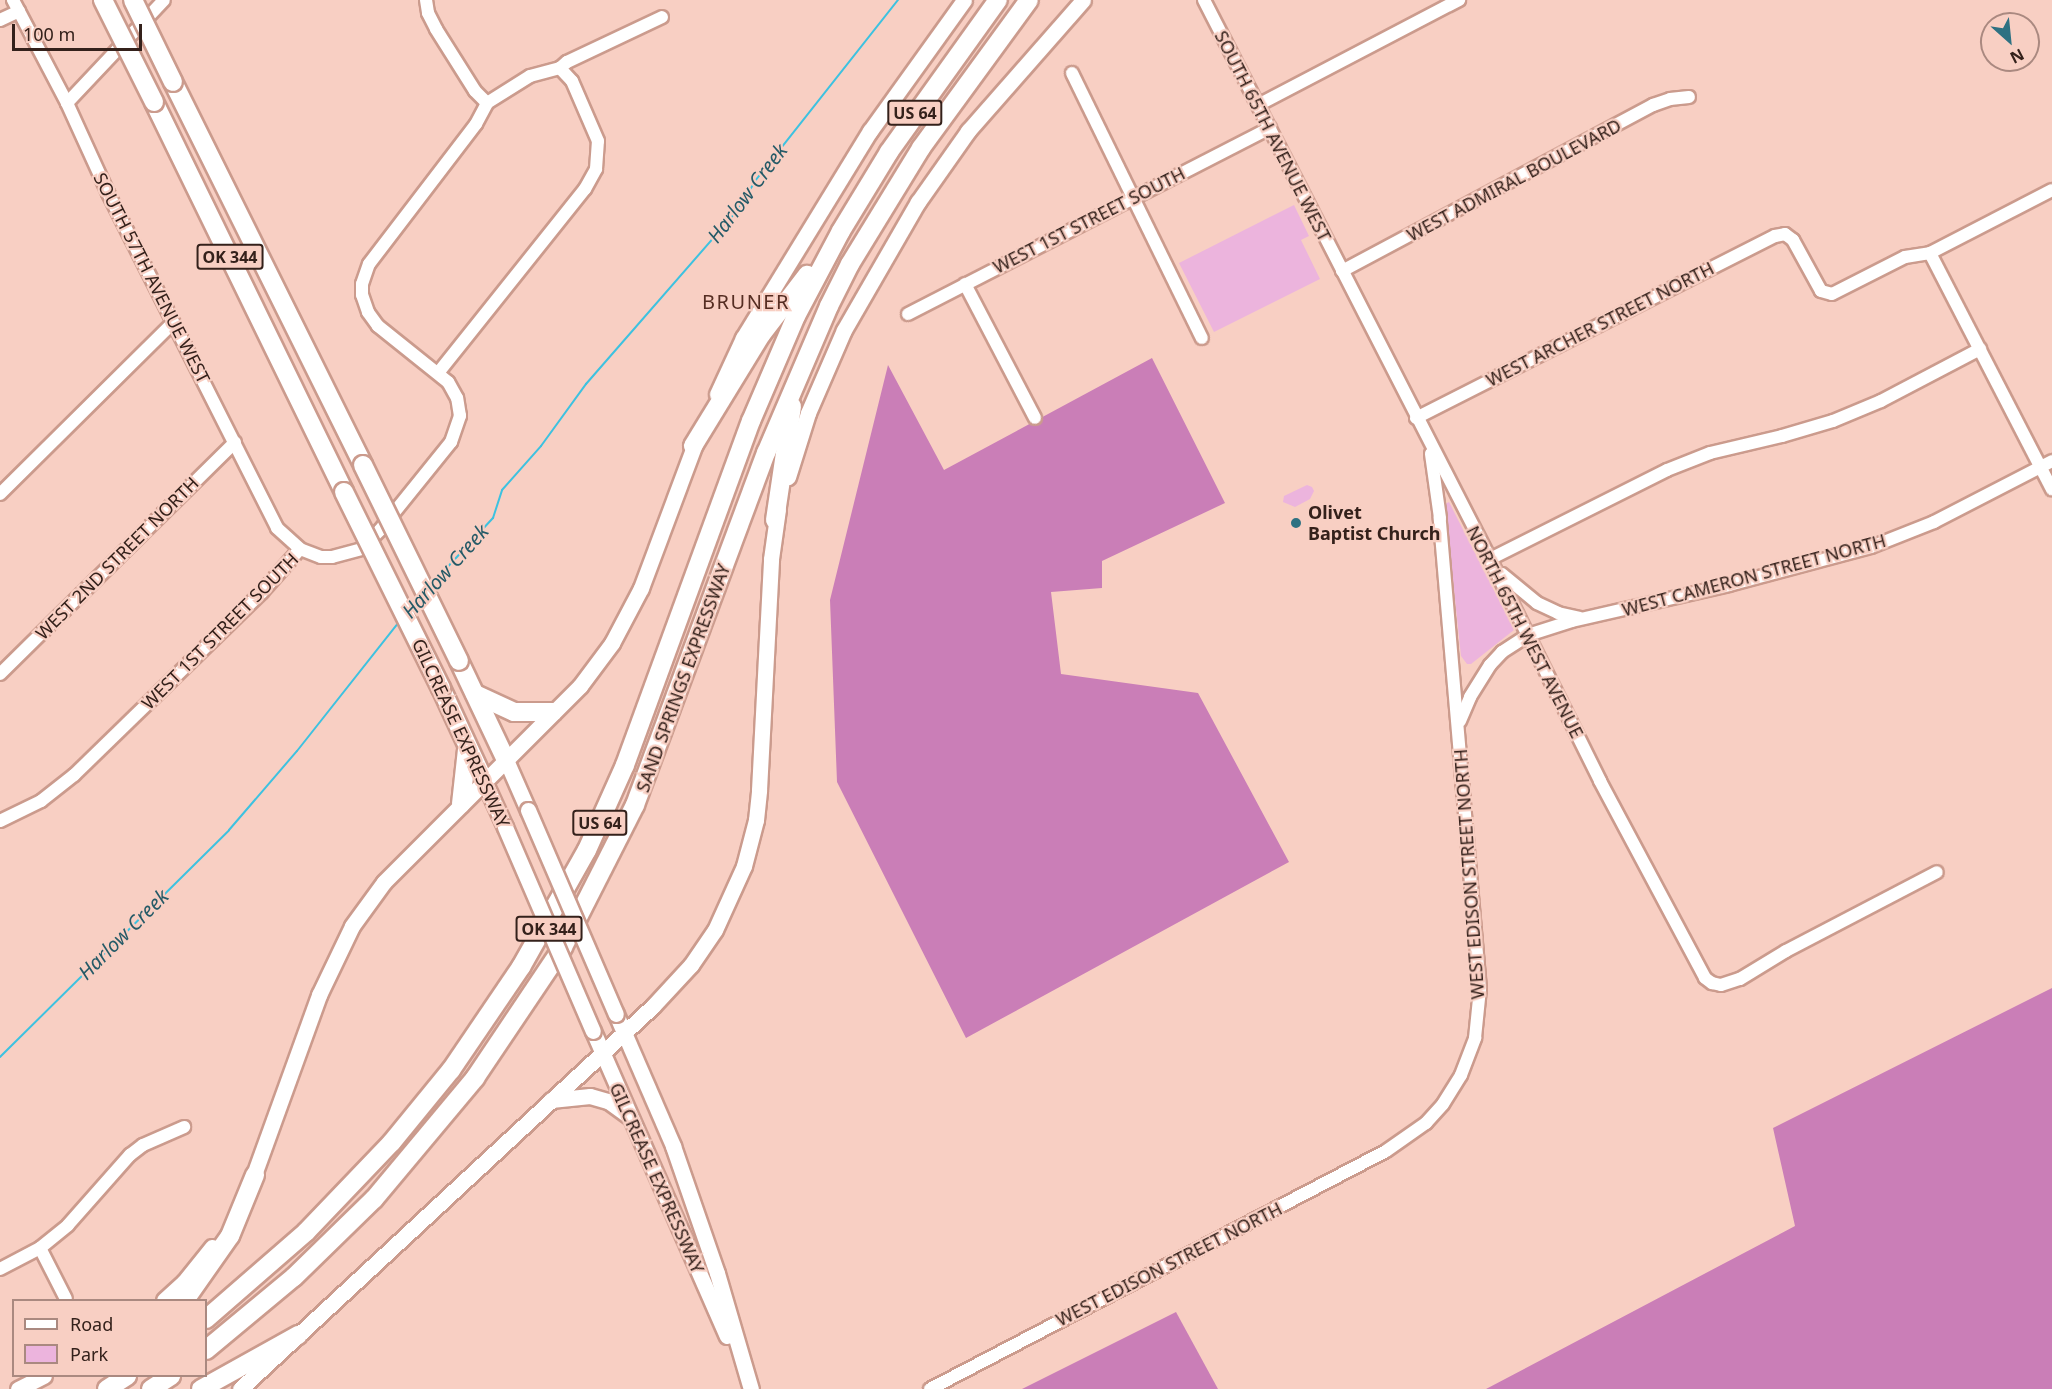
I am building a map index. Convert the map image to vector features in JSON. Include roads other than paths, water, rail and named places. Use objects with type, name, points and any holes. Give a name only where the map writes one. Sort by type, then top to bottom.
[{"type":"highway","name":"GILCREASE EXPRESSWAY","points":[[104,0],[441,688],[484,781]]},
{"type":"highway","name":"GILCREASE EXPRESSWAY","points":[[134,0],[506,760]]},
{"type":"highway","name":"SAND SPRINGS EXPRESSWAY","points":[[207,1318],[264,1271],[314,1224],[392,1142],[451,1070],[492,1012],[533,947],[586,850],[625,765],[767,382],[796,316],[841,231],[918,109],[998,0]]},
{"type":"highway","name":"SAND SPRINGS EXPRESSWAY","points":[[207,1349],[306,1266],[388,1184],[475,1078],[563,947],[613,852],[644,784],[796,378],[846,272],[899,183],[1029,0]]},
{"type":"highway","points":[[693,446],[761,335],[841,231]]},
{"type":"highway","points":[[775,519],[796,378]]},
{"type":"highway","points":[[475,694],[514,712],[553,712]]},
{"type":"highway","points":[[461,804],[466,776],[467,745]]},
{"type":"highway","points":[[186,1299],[230,1236],[255,1175]]},
{"type":"highway","points":[[201,1389],[298,1335]]},
{"type":"highway","points":[[107,1389],[125,1377]]},
{"type":"highway","points":[[151,1389],[169,1377]]},
{"type":"main road","points":[[165,1299],[184,1282],[216,1243],[255,1175],[319,995],[337,953],[352,926],[384,882],[596,667],[626,621],[693,446],[743,338],[870,131],[964,0]]},
{"type":"main road","points":[[240,1389],[625,1034],[692,965],[715,930],[744,866],[759,790],[775,519],[808,413],[844,330],[885,256],[924,193],[968,130],[1083,0]]},
{"type":"main road","name":"GILCREASE EXPRESSWAY","points":[[506,760],[673,1146],[702,1227],[749,1384]]},
{"type":"main road","name":"GILCREASE EXPRESSWAY","points":[[484,781],[629,1116],[749,1384]]},
{"type":"main road","points":[[551,1100],[590,1095],[608,1101],[629,1116]]},
{"type":"main road","points":[[18,1389],[42,1377]]},
{"type":"street","points":[[67,102],[164,0]]},
{"type":"street","points":[[426,0],[436,29],[475,91],[487,103]]},
{"type":"street","name":"SOUTH 65TH AVENUE WEST","points":[[1204,0],[1342,271]]},
{"type":"street","points":[[1258,105],[1459,0]]},
{"type":"street","points":[[0,20],[16,6]]},
{"type":"street","name":"SOUTH 57TH AVENUE WEST","points":[[16,6],[67,102],[108,193],[277,528],[300,549]]},
{"type":"street","points":[[560,68],[572,81],[598,141],[597,169],[585,189],[438,373],[373,321],[362,295],[363,276],[379,250],[476,124],[487,103],[530,76],[560,68],[567,62],[662,17]]},
{"type":"street","points":[[1072,73],[1202,338]]},
{"type":"street","name":"WEST ADMIRAL BOULEVARD","points":[[1342,271],[1653,105],[1670,99],[1689,97]]},
{"type":"street","name":"WEST 1ST STREET SOUTH","points":[[908,314],[1133,196],[1270,128]]},
{"type":"street","points":[[2052,190],[1930,253],[1980,349],[2046,464],[2052,489]]},
{"type":"street","name":"WEST ARCHER STREET NORTH","points":[[1416,418],[1767,240],[1785,234],[1797,245],[1815,282],[1827,295],[1838,293],[1905,257],[1930,253]]},
{"type":"street","name":"NORTH 65TH WEST AVENUE","points":[[1342,271],[1490,559],[1600,781],[1700,970],[1708,981],[1717,985],[1740,979],[1786,951],[1937,872]]},
{"type":"street","points":[[965,284],[1035,418]]},
{"type":"street","points":[[0,494],[173,323]]},
{"type":"street","points":[[1490,559],[1667,470],[1710,453],[1833,421],[1881,401],[1980,349]]},
{"type":"street","name":"WEST 1ST STREET SOUTH","points":[[0,821],[41,801],[74,775],[262,592],[300,549],[332,557],[361,549],[380,530],[451,442],[459,424],[459,407],[453,390],[438,373]]},
{"type":"street","name":"WEST 2ND STREET NORTH","points":[[0,674],[235,442]]},
{"type":"street","name":"WEST EDISON STREET NORTH","points":[[930,1389],[1386,1151],[1412,1135],[1443,1104],[1461,1075],[1478,1023],[1480,989],[1440,518],[1429,444]]},
{"type":"street","name":"WEST CAMERON STREET NORTH","points":[[1458,725],[1470,697],[1490,665],[1502,652],[1528,635],[1583,618],[1729,585],[1872,547],[1934,522],[2046,464]]},
{"type":"street","name":"WEST CAMERON STREET NORTH","points":[[1490,559],[1513,586],[1537,603],[1558,613],[1583,618]]},
{"type":"street","points":[[0,1269],[40,1248],[85,1209],[130,1155],[143,1145],[184,1127]]},
{"type":"street","points":[[40,1248],[66,1299]]},
{"type":"waterway","name":"Harlow Creek","points":[[430,586],[493,518],[502,490],[541,446],[586,384],[736,212],[755,181],[898,0]]},
{"type":"waterway","name":"Harlow Creek","points":[[411,608],[421,597]]},
{"type":"waterway","name":"Harlow Creek","points":[[0,1057],[229,830],[297,751],[399,622]]},
{"type":"place","name":"Olivet Baptist Church","points":[[1296,523]]},
{"type":"district","name":"BRUNER","points":[[746,301]]}]
